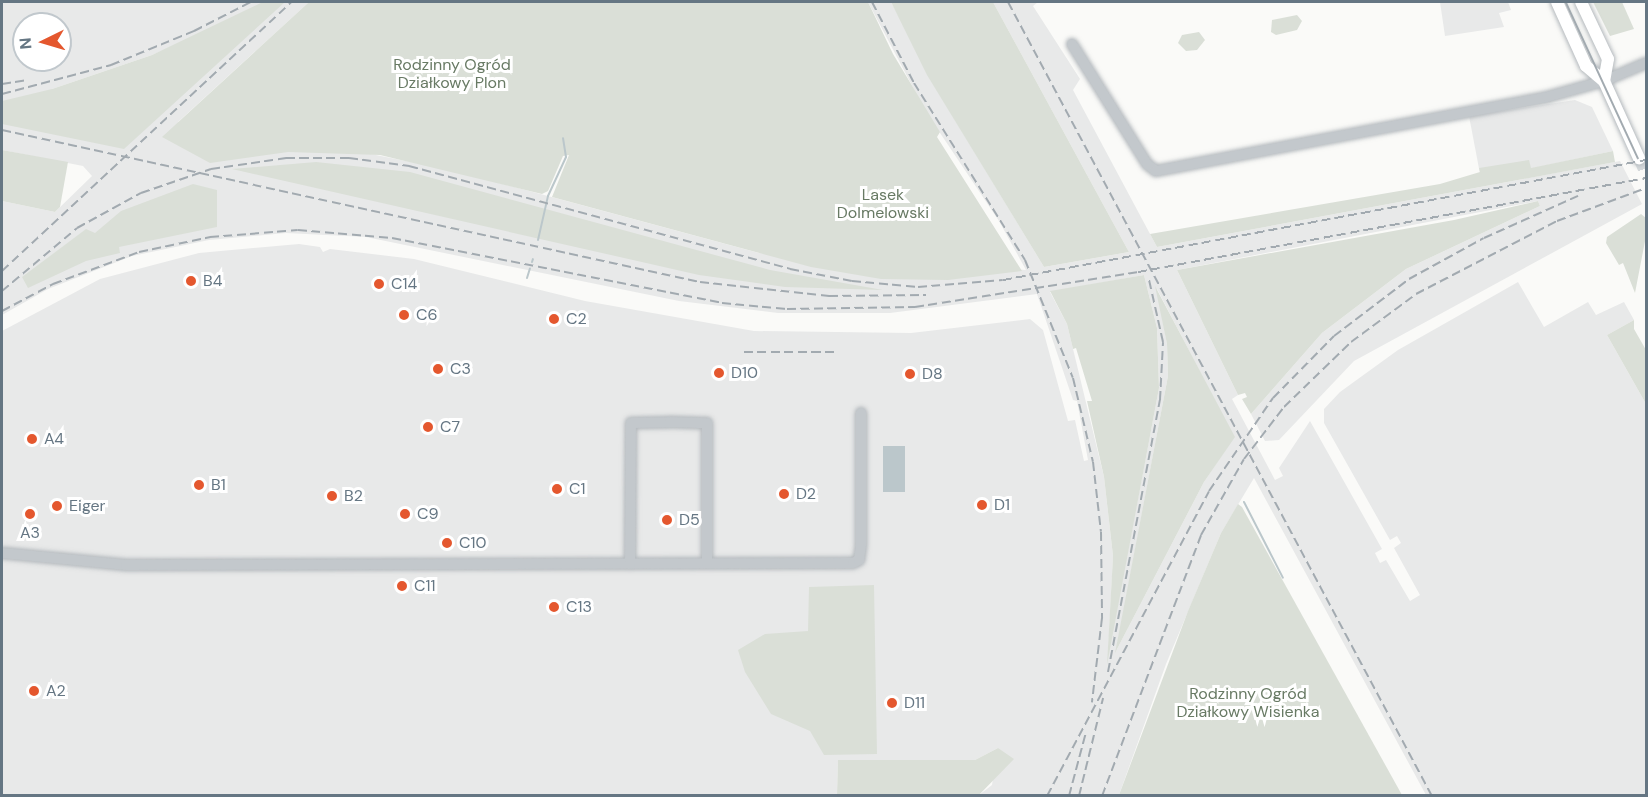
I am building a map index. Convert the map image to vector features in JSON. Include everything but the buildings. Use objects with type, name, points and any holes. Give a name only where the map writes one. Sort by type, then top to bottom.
[{"type":"main road","points":[[1557,2],[1586,66],[1604,81],[1639,158]]},
{"type":"main road","points":[[1581,2],[1608,59],[1604,81]]},
{"type":"street","points":[[1072,44],[1147,164],[1156,171],[1534,100],[1604,81],[1647,63]]},
{"type":"street","points":[[2,553],[126,565],[846,564],[859,560],[861,412]]},
{"type":"street","points":[[630,564],[631,423],[707,423],[707,563]]},
{"type":"shaded area","points":[[2,2],[309,2],[178,122],[301,140],[451,170],[759,253],[1026,270],[999,221],[926,112],[868,2],[891,2],[952,115],[1044,267],[1129,252],[993,2],[1038,2],[1033,6],[1080,79],[1073,90],[1157,247],[1620,161],[1642,204],[1354,361],[1279,440],[1265,441],[1251,414],[1322,333],[1406,269],[1540,206],[1538,201],[1177,270],[1238,395],[1232,399],[1275,480],[1283,476],[1279,468],[1310,421],[1382,549],[1375,553],[1380,563],[1386,560],[1410,601],[1420,595],[1394,548],[1401,543],[1397,536],[1390,540],[1324,423],[1324,409],[1340,392],[1398,350],[1518,282],[1544,327],[1588,302],[1596,315],[1624,302],[1634,320],[1607,335],[1646,404],[1646,795],[1426,795],[1254,478],[1221,533],[1166,664],[1119,795],[979,795],[992,785],[998,748],[975,760],[838,761],[837,796],[2,795],[2,331],[100,279],[199,253],[299,244],[320,247],[323,252],[330,249],[414,259],[585,301],[754,331],[911,333],[1030,319],[1043,330],[1068,421],[1075,420],[1084,461],[1088,460],[1077,401],[1073,400],[1037,294],[890,313],[778,313],[679,301],[366,237],[286,233],[209,240],[132,256],[48,289],[2,315],[2,201],[55,212],[92,176],[83,166],[2,150]],"holes":[[[203,33],[130,138],[52,89],[152,55]],[[1144,275],[1157,328],[1159,388],[1108,655],[1113,556],[1104,477],[1067,324],[1050,292]],[[1157,289],[1234,437],[1204,482],[1116,651],[1168,376],[1167,344]]]},
{"type":"shaded area","points":[[1440,2],[1508,2],[1511,10],[1499,13],[1504,27],[1445,36]]},
{"type":"shaded area","points":[[1575,100],[1592,107],[1613,151],[1481,179],[1469,116]]},
{"type":"shaded area","points":[[883,446],[905,446],[905,492],[883,492]]},
{"type":"green space","points":[[263,2],[285,2],[124,149],[2,124],[2,101],[52,89],[152,55]]},
{"type":"green space","points":[[309,2],[868,2],[893,54],[940,132],[937,137],[1022,271],[948,280],[881,279],[811,267],[552,197],[569,155],[563,156],[548,191],[542,194],[380,155],[288,152],[210,163],[162,137]]},
{"type":"green space","points":[[891,2],[993,2],[1129,252],[1044,267],[927,75]]},
{"type":"green space","points":[[1593,2],[1622,2],[1634,29],[1610,36]]},
{"type":"green space","points":[[1297,15],[1302,21],[1297,30],[1276,35],[1271,32],[1272,20]]},
{"type":"green space","points":[[1199,32],[1205,40],[1197,50],[1186,51],[1178,43],[1182,35]]},
{"type":"green space","points":[[2,150],[68,162],[60,207],[55,212],[2,201]]},
{"type":"green space","points":[[1613,151],[1615,162],[1157,247],[1150,234],[1440,184],[1480,172],[1479,168],[1529,160],[1531,168]]},
{"type":"green space","points":[[316,162],[410,172],[770,270],[883,290],[785,287],[699,275],[232,169]]},
{"type":"green space","points":[[193,184],[217,190],[217,227],[119,247],[120,253],[86,261],[28,288],[22,277],[86,229],[95,233],[121,211]]},
{"type":"green space","points":[[1538,201],[1540,206],[1406,269],[1322,333],[1251,414],[1242,399],[1247,397],[1245,393],[1238,395],[1177,270],[1454,220]]},
{"type":"green space","points":[[1641,214],[1646,218],[1646,236],[1635,293],[1623,263],[1619,265],[1606,243],[1607,237]]},
{"type":"green space","points":[[1144,275],[1157,328],[1159,388],[1107,665],[1113,556],[1104,477],[1087,401],[1092,401],[1076,348],[1073,349],[1067,324],[1050,291]]},
{"type":"green space","points":[[1155,286],[1235,437],[1204,482],[1115,653],[1168,376],[1167,344]]},
{"type":"green space","points":[[1634,320],[1634,329],[1646,350],[1646,404],[1607,335]]},
{"type":"green space","name":"Rodzinny Ogród Działkowy Wisienka","points":[[1238,504],[1242,507],[1402,795],[1119,795],[1188,611],[1221,533]]},
{"type":"green space","points":[[874,585],[877,754],[824,755],[810,731],[771,714],[745,672],[738,650],[765,634],[808,631],[809,587]]},
{"type":"green space","points":[[998,748],[1014,759],[979,795],[837,795],[838,760],[975,760]]},
{"type":"waterway","points":[[538,240],[548,196],[566,157],[563,138]]},
{"type":"waterway","points":[[527,278],[530,268]]},
{"type":"waterway","points":[[1244,502],[1283,578]]},
{"type":"tunnel","points":[[1639,158],[1646,174]]},
{"type":"tram line","points":[[1566,2],[1638,158]]},
{"type":"railway","points":[[2,94],[111,65],[194,31],[251,2]]},
{"type":"railway","points":[[2,271],[291,2]]},
{"type":"railway","points":[[872,2],[914,83],[1025,260],[1073,378],[1093,462],[1101,532],[1102,618],[1092,702]]},
{"type":"railway","points":[[1008,2],[1432,796]]},
{"type":"railway","points":[[2,84],[28,80]]},
{"type":"railway","points":[[2,130],[700,282],[829,296],[926,295]]},
{"type":"railway","points":[[2,291],[77,228],[141,193],[211,169],[286,158],[349,158],[409,166],[790,269],[852,281],[918,287],[1003,280],[1646,160]]},
{"type":"railway","points":[[2,311],[53,284],[139,252],[210,237],[298,230],[392,238],[722,303],[787,309],[915,307],[1138,272],[1646,178]]},
{"type":"railway","points":[[1102,796],[1201,535],[1244,459],[1284,407],[1351,342],[1416,294],[1557,221],[1646,188]]},
{"type":"railway","points":[[1047,796],[1209,491],[1273,398],[1334,336],[1409,279],[1484,238],[1578,196]]},
{"type":"railway","points":[[1108,672],[1160,400],[1163,342],[1149,280]]},
{"type":"railway","points":[[744,352],[837,352]]},
{"type":"railway","points":[[1079,796],[1103,698]]},
{"type":"railway","points":[[1069,796],[1086,732]]},
{"type":"place","name":"B4","points":[[191,281]]},
{"type":"place","name":"C14","points":[[379,284]]},
{"type":"place","name":"C6","points":[[404,315]]},
{"type":"place","name":"C2","points":[[554,319]]},
{"type":"place","name":"C3","points":[[438,369]]},
{"type":"place","name":"D10","points":[[719,373]]},
{"type":"place","name":"D8","points":[[910,374]]},
{"type":"place","name":"C7","points":[[428,427]]},
{"type":"place","name":"A4","points":[[32,439]]},
{"type":"place","name":"B1","points":[[199,485]]},
{"type":"place","name":"C1","points":[[557,489]]},
{"type":"place","name":"D2","points":[[784,494]]},
{"type":"place","name":"B2","points":[[332,496]]},
{"type":"place","name":"D1","points":[[982,505]]},
{"type":"place","name":"Eiger","points":[[57,506]]},
{"type":"place","name":"A3","points":[[30,514]]},
{"type":"place","name":"C9","points":[[405,514]]},
{"type":"place","name":"D5","points":[[667,520]]},
{"type":"place","name":"C10","points":[[447,543]]},
{"type":"place","name":"C11","points":[[402,586]]},
{"type":"place","name":"C13","points":[[554,607]]},
{"type":"place","name":"A2","points":[[34,691]]},
{"type":"place","name":"D11","points":[[892,703]]},
{"type":"park label","name":"Rodzinny Ogród Działkowy Plon","points":[[452,74]]},
{"type":"park label","name":"Lasek Dolmelowski","points":[[883,204]]}]
